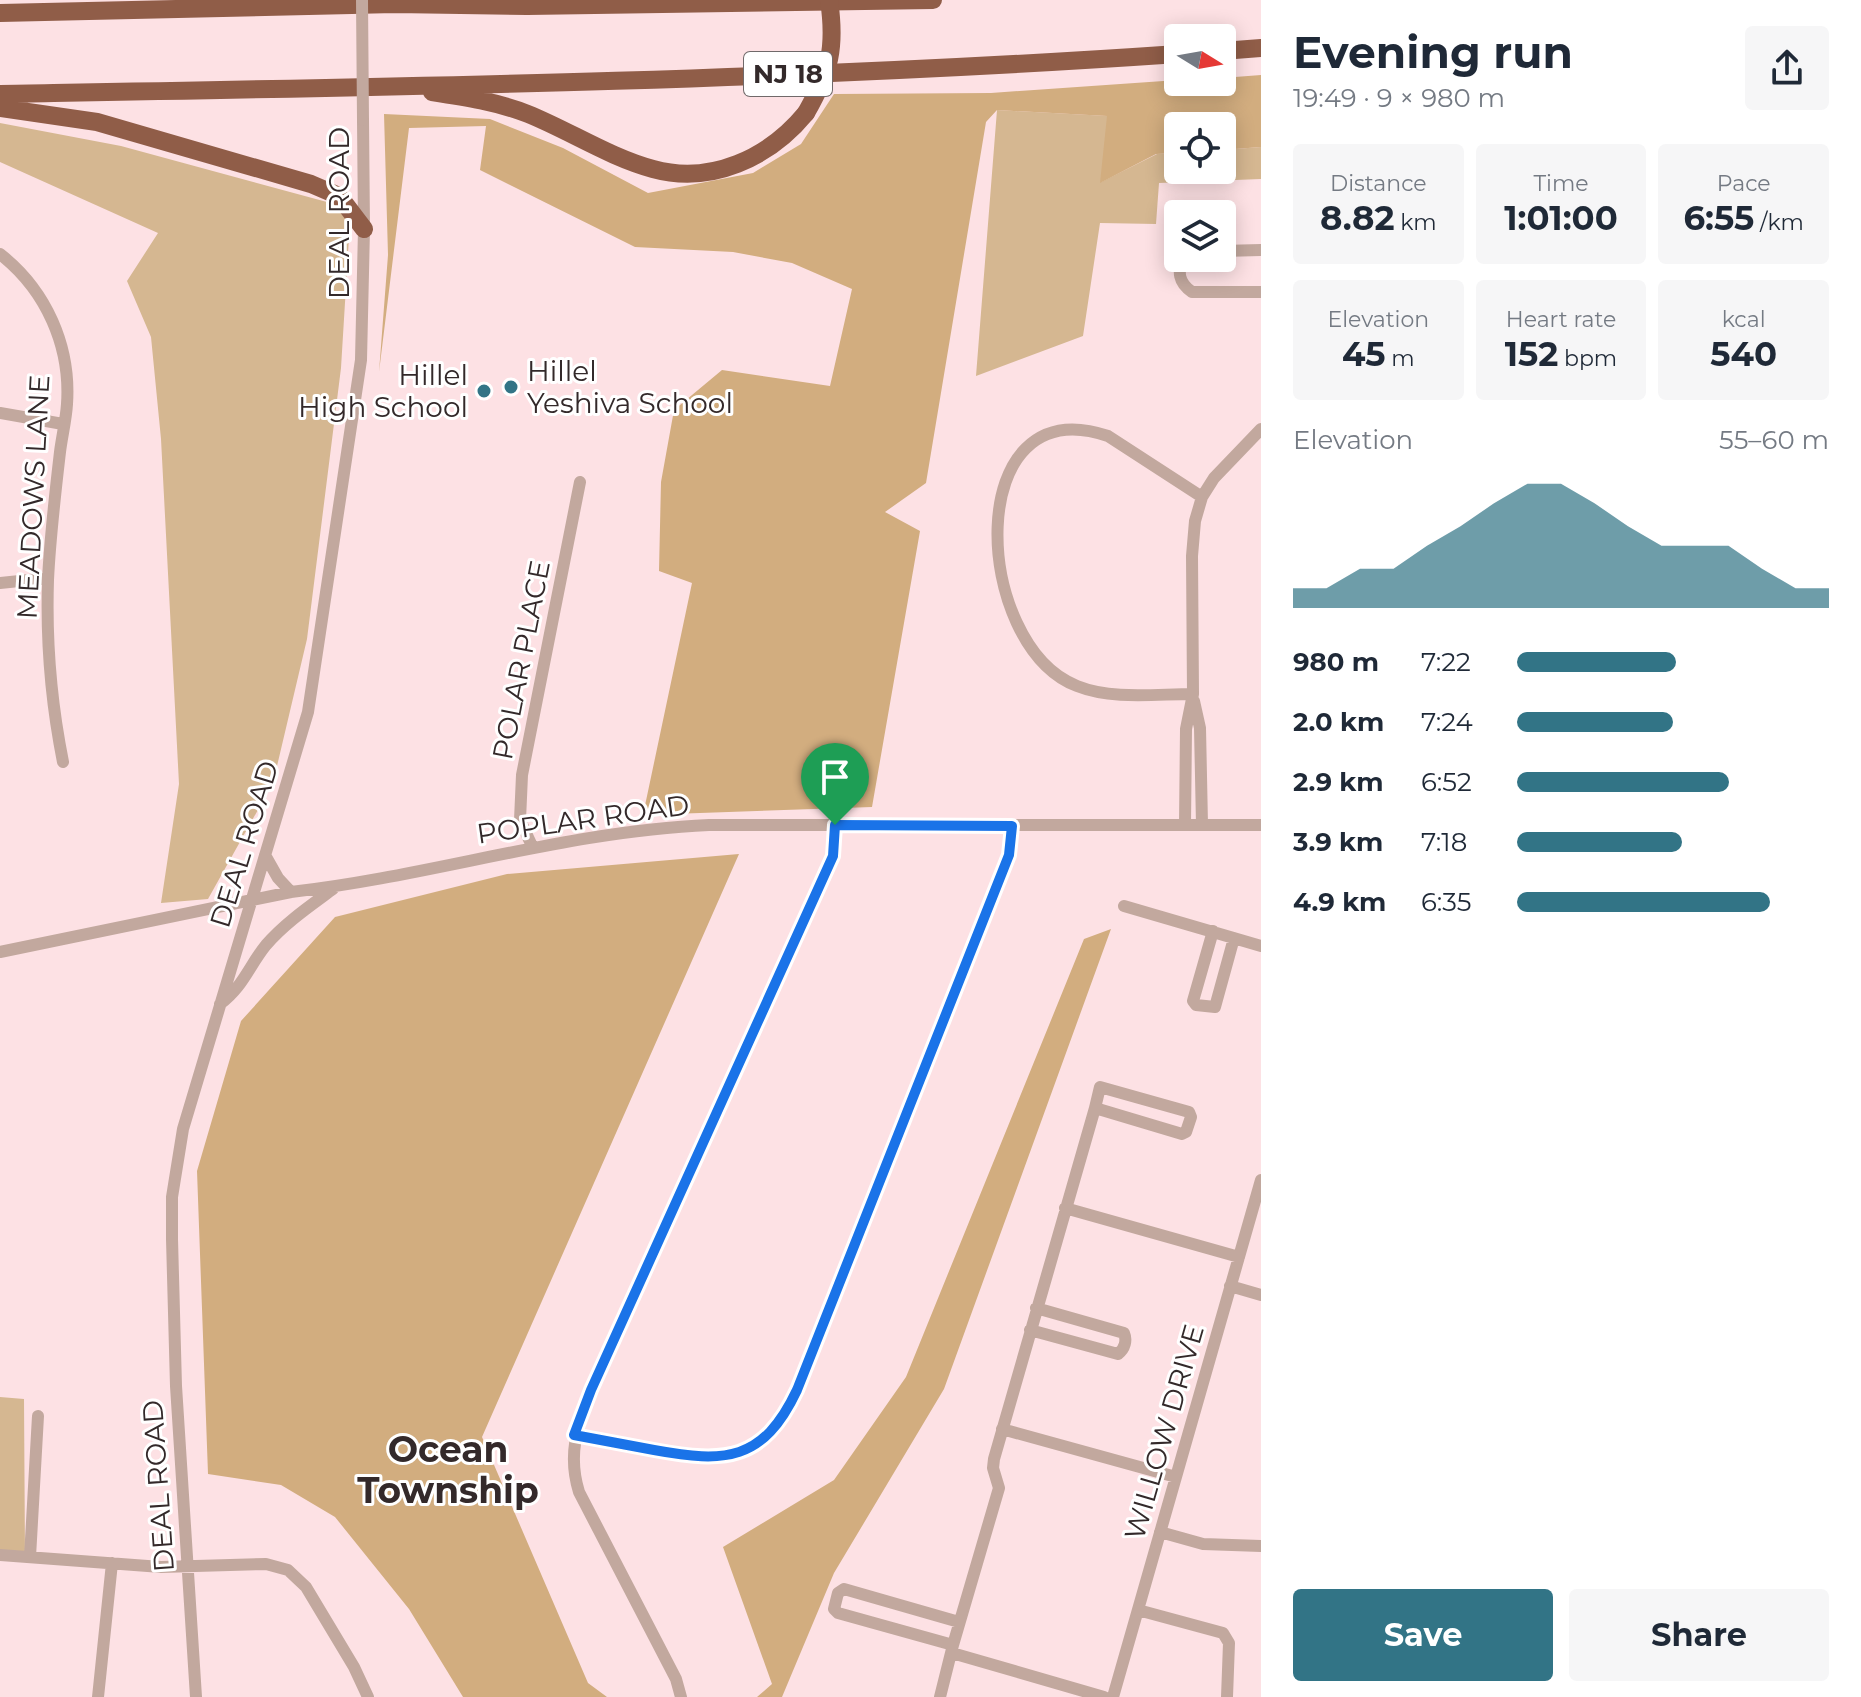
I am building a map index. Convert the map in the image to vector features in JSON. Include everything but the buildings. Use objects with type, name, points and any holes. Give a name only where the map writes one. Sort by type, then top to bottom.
[{"type":"highway","points":[[395,4],[420,0]]},
{"type":"highway","points":[[398,87],[499,104],[637,163],[681,173],[720,169],[750,159],[780,140],[806,113],[822,84],[830,55],[833,31],[829,0]]},
{"type":"highway","points":[[0,13],[395,4],[527,6],[933,0]]},
{"type":"highway","points":[[1236,50],[1261,48]]},
{"type":"highway","name":"NJ 18","points":[[0,94],[398,87],[819,73],[1164,55]]},
{"type":"highway","points":[[0,108],[97,122],[311,184],[339,196],[364,229]]},
{"type":"street","name":"DEAL ROAD","points":[[196,1697],[176,1386],[172,1197],[183,1129],[299,746],[322,634],[361,360],[364,229],[362,0]]},
{"type":"street","points":[[1236,251],[1261,250]]},
{"type":"street","name":"MEADOWS LANE","points":[[0,254],[39,295],[59,336],[67,379],[48,578],[50,660],[63,762]]},
{"type":"street","points":[[1179,272],[1181,281],[1192,292],[1261,292]]},
{"type":"street","points":[[0,413],[63,424]]},
{"type":"street","points":[[1193,694],[1094,691],[1067,681],[1046,666],[1025,638],[1008,601],[1000,569],[998,518],[1004,483],[1019,454],[1042,437],[1070,429],[1095,431],[1108,436],[1202,497]]},
{"type":"street","points":[[1202,824],[1200,728],[1193,694],[1192,539],[1202,497],[1227,462],[1261,429]]},
{"type":"street","name":"POLAR PLACE","points":[[532,846],[520,820],[522,775],[580,482]]},
{"type":"street","points":[[0,583],[48,578]]},
{"type":"street","points":[[1185,825],[1186,729],[1193,694]]},
{"type":"street","points":[[681,1697],[676,1679],[579,1492],[575,1474],[574,1435],[591,1390],[833,856],[835,825]]},
{"type":"street","name":"POPLAR ROAD","points":[[0,952],[291,892],[336,887],[532,846],[619,832],[683,826],[1261,825]]},
{"type":"street","points":[[574,1435],[688,1456],[723,1456],[751,1447],[768,1435],[780,1421],[797,1390],[1009,855],[1012,826]]},
{"type":"street","points":[[265,855],[278,878],[291,892]]},
{"type":"street","points":[[220,1004],[235,993],[264,948],[282,928],[336,887]]},
{"type":"street","points":[[1124,906],[1261,946]]},
{"type":"street","points":[[1213,931],[1193,1001],[1196,1005],[1215,1007],[1234,938]]},
{"type":"street","points":[[940,1697],[999,1488],[993,1468],[1002,1429],[1100,1087],[1189,1112],[1191,1117],[1186,1132],[1182,1134],[1095,1108]]},
{"type":"street","name":"WILLOW DRIVE","points":[[1113,1697],[1261,1180]]},
{"type":"street","points":[[1065,1208],[1239,1257]]},
{"type":"street","points":[[1230,1286],[1261,1295]]},
{"type":"street","points":[[1030,1330],[1118,1354],[1123,1350],[1124,1333],[1036,1308]]},
{"type":"street","points":[[30,1557],[38,1416]]},
{"type":"street","points":[[1002,1429],[1176,1477]]},
{"type":"street","points":[[1160,1532],[1203,1544],[1261,1546]]},
{"type":"street","points":[[0,1555],[161,1567],[277,1566],[297,1576],[328,1620],[368,1697]]},
{"type":"street","points":[[98,1697],[112,1563]]},
{"type":"street","points":[[959,1622],[844,1589],[838,1593],[834,1609],[838,1613],[1104,1697]]},
{"type":"street","points":[[1138,1610],[1223,1633],[1229,1643],[1227,1697]]},
{"type":"shaded area","points":[[1261,75],[1261,147],[1236,149],[1236,112],[1164,112],[1164,154],[1156,154],[1100,183],[1107,116],[997,110],[986,122],[926,483],[885,512],[920,531],[872,807],[643,815],[692,583],[659,571],[661,482],[674,410],[722,370],[830,386],[852,289],[792,263],[733,252],[635,247],[480,170],[486,126],[409,128],[379,372],[388,255],[384,114],[490,119],[563,148],[648,193],[753,173],[801,144],[834,94],[991,93],[1164,81],[1164,96],[1236,96],[1236,77]]},
{"type":"shaded area","points":[[997,110],[1108,116],[1101,182],[1157,154],[1164,154],[1164,183],[1159,183],[1156,224],[1100,223],[1083,336],[976,376]]},
{"type":"shaded area","points":[[0,123],[121,146],[338,205],[350,221],[341,368],[307,639],[273,783],[208,899],[161,903],[179,784],[161,439],[151,337],[127,281],[158,233],[0,162]]},
{"type":"shaded area","points":[[1261,147],[1261,179],[1236,180],[1236,149]]},
{"type":"shaded area","points":[[739,854],[482,1437],[588,1683],[607,1697],[463,1697],[409,1609],[335,1517],[281,1485],[208,1474],[197,1171],[241,1021],[335,917],[507,874]]},
{"type":"shaded area","points":[[1111,929],[944,1389],[834,1573],[782,1697],[757,1697],[772,1684],[723,1547],[834,1480],[906,1377],[1084,939]]},
{"type":"shaded area","points":[[0,1397],[24,1399],[25,1556],[0,1556]]},
{"type":"place","name":"Hillel Yeshiva School","points":[[511,387]]},
{"type":"place","name":"Hillel High School","points":[[484,391]]},
{"type":"district","name":"Ocean Township","points":[[448,1470]]},
{"type":"route","points":[[835,825],[1012,826],[1009,855],[797,1390],[780,1421],[768,1435],[751,1447],[723,1456],[688,1456],[574,1435],[591,1390],[833,856],[835,825]]}]
